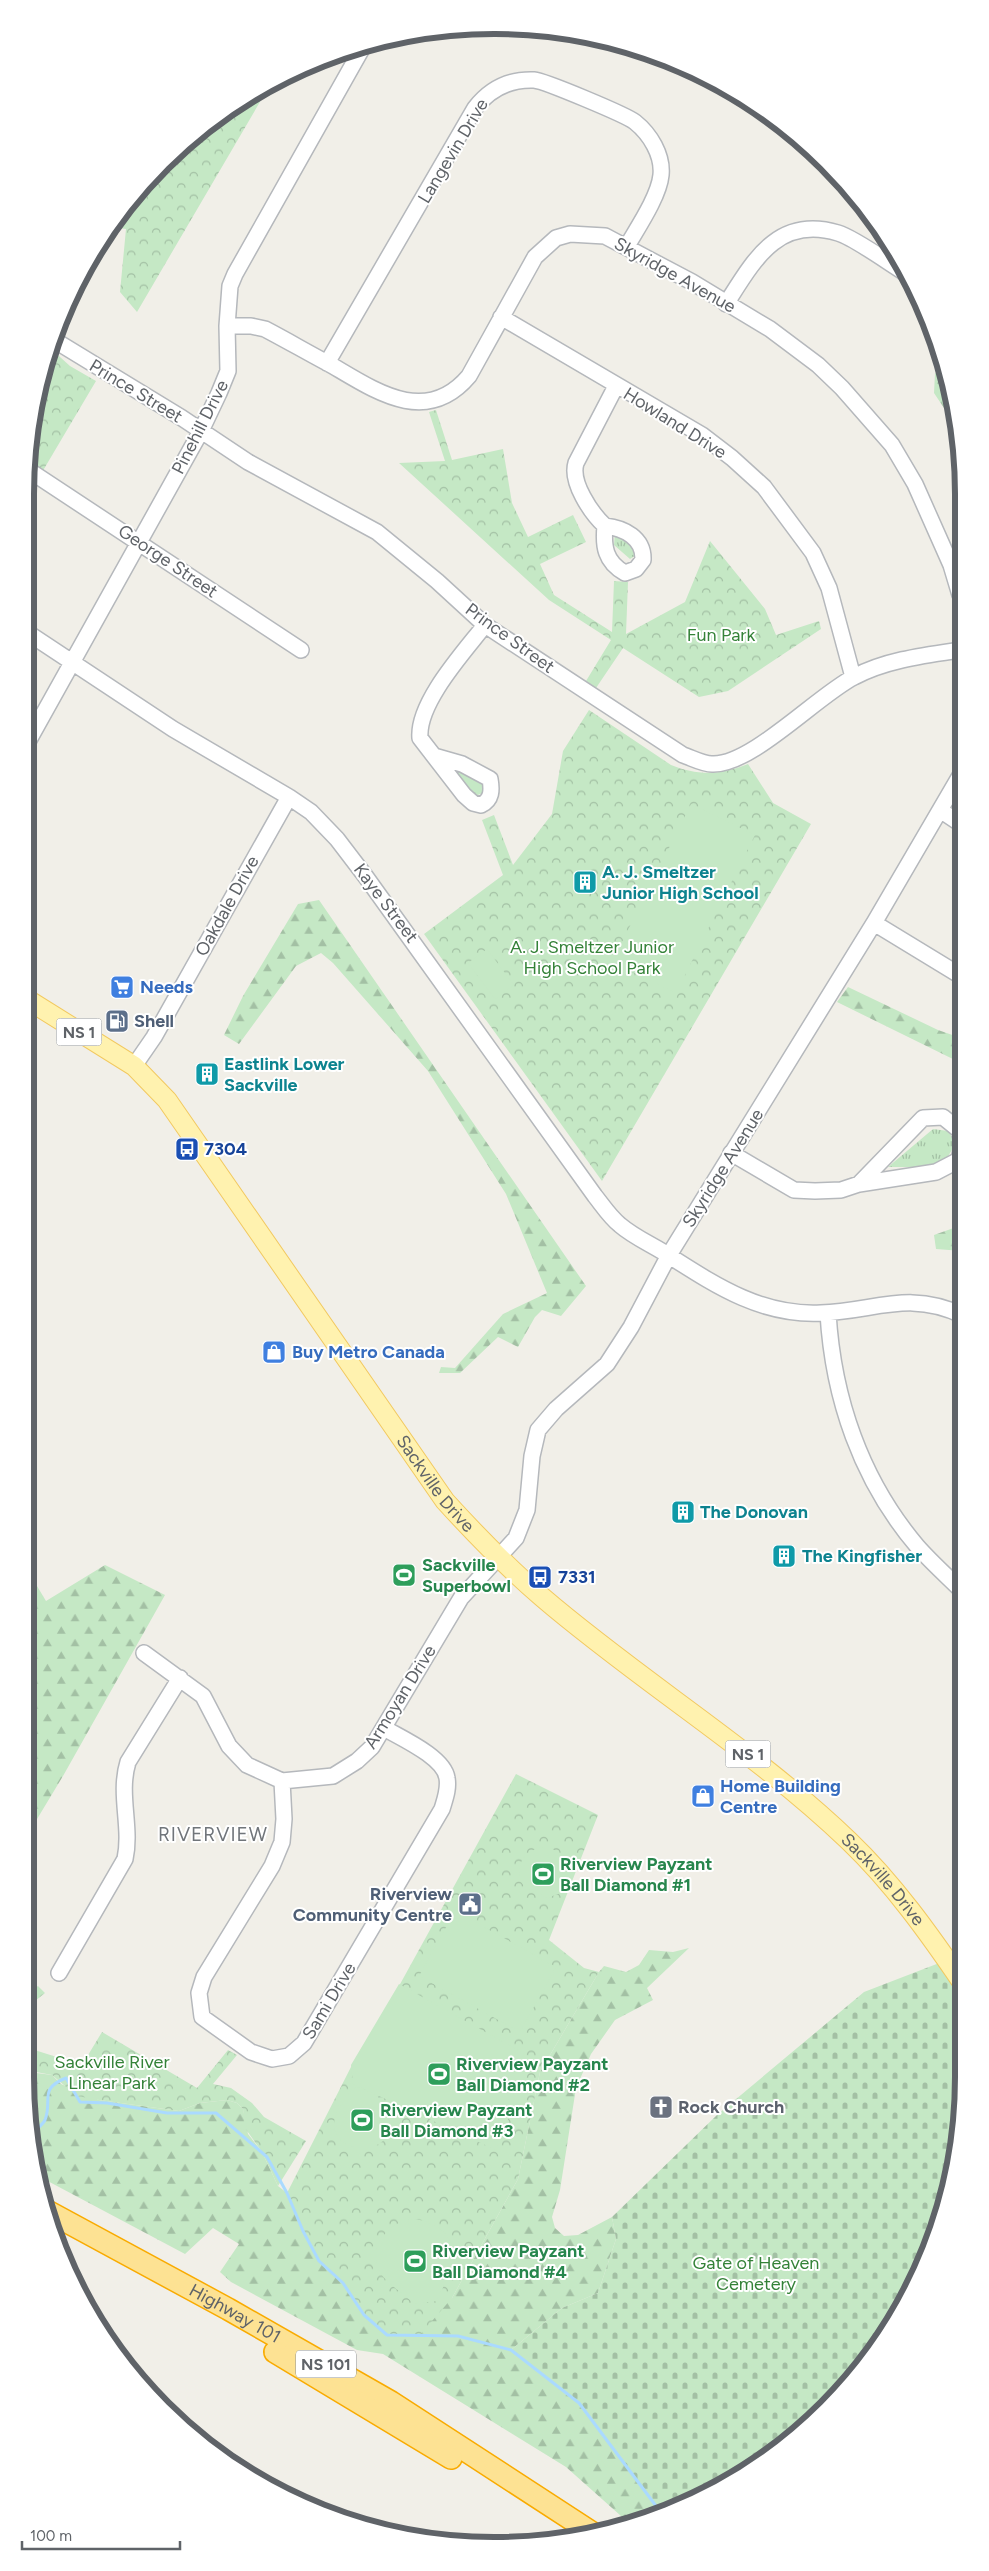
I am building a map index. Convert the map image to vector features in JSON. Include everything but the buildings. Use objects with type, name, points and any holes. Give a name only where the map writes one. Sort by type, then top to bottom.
[{"type":"highway","name":"Highway 101","points":[[55,2215],[228,2309],[391,2402],[585,2528]]},
{"type":"highway","name":"Highway 101","points":[[62,2234],[219,2319],[470,2469],[565,2531]]},
{"type":"main road","name":"Sackville Drive","points":[[34,1004],[134,1066],[167,1100],[197,1140],[445,1501],[498,1558],[543,1598],[742,1749],[835,1828],[874,1869],[919,1922],[955,1973]]},
{"type":"street","name":"Pinehill Drive","points":[[34,730],[201,431],[228,371],[227,326],[230,286],[235,274],[359,54]]},
{"type":"street","name":"Langevin Drive","points":[[327,363],[475,108],[484,96],[497,87],[535,80],[550,84],[634,122],[652,141],[661,161],[661,175],[657,190],[627,246]]},
{"type":"street","points":[[726,304],[767,247],[784,234],[798,230],[809,228],[839,233],[896,267]]},
{"type":"street","name":"Skyridge Avenue","points":[[227,326],[251,326],[266,329],[372,390],[394,399],[414,402],[445,398],[458,390],[469,376],[490,342],[501,317],[535,257],[556,238],[570,234],[605,236],[627,246],[770,329],[818,365],[870,418],[892,446],[916,484],[955,578]]},
{"type":"street","name":"Howland Drive","points":[[501,317],[702,435],[732,458],[764,487],[812,553],[825,579],[843,632],[853,677]]},
{"type":"street","name":"Prince Street","points":[[59,343],[256,467],[377,532],[418,565],[485,625],[683,755],[712,764],[728,762],[750,751],[853,677],[914,658],[955,651]]},
{"type":"street","points":[[605,526],[588,508],[576,482],[574,469],[616,386]]},
{"type":"street","name":"George Street","points":[[35,474],[139,541],[301,650]]},
{"type":"street","points":[[434,756],[420,738],[421,718],[453,666],[485,625]]},
{"type":"street","name":"Kaye Street","points":[[34,637],[70,663],[173,729],[289,796],[311,812],[338,839],[611,1216],[620,1225],[714,1285],[743,1300],[790,1312],[828,1313],[906,1301],[935,1305],[955,1312]]},
{"type":"street","name":"Skyridge Avenue","points":[[498,1558],[516,1538],[527,1510],[538,1430],[556,1409],[607,1364],[631,1327],[669,1255],[874,923],[955,784]]},
{"type":"street","name":"Oakdale Drive","points":[[134,1066],[154,1037],[289,796]]},
{"type":"street","points":[[940,810],[955,820]]},
{"type":"street","points":[[874,923],[955,972]]},
{"type":"street","points":[[859,1184],[923,1118],[943,1117],[955,1127]]},
{"type":"street","points":[[731,1153],[794,1190],[815,1192],[841,1190],[859,1184],[936,1172],[955,1162]]},
{"type":"street","points":[[828,1313],[830,1350],[838,1384],[848,1424],[866,1467],[888,1506],[918,1546],[955,1584]]},
{"type":"street","name":"Armoyan Drive","points":[[282,1781],[332,1776],[357,1762],[372,1747],[460,1598],[498,1558]]},
{"type":"street","points":[[144,1653],[203,1696],[229,1746],[247,1765],[282,1781]]},
{"type":"street","points":[[58,1972],[125,1859],[127,1842],[123,1783],[126,1767],[180,1678]]},
{"type":"street","name":"Sami Drive","points":[[282,1781],[284,1818],[282,1842],[272,1866],[204,1977],[199,1993],[199,2005],[202,2016],[251,2052],[272,2059],[290,2056],[304,2043],[442,1809],[447,1791],[447,1776],[437,1761],[384,1728]]},
{"type":"green space","points":[[264,95],[137,312],[120,292],[126,229],[119,228],[148,191],[191,148],[214,129]]},
{"type":"green space","points":[[56,353],[70,366],[96,381],[34,485],[38,434],[49,375]]},
{"type":"green space","points":[[935,373],[940,376],[947,413],[934,393]]},
{"type":"green space","name":"Fun Park","points":[[436,410],[452,460],[503,449],[512,503],[528,537],[573,515],[586,542],[540,564],[554,595],[612,632],[614,581],[628,582],[626,634],[685,602],[710,541],[765,609],[776,635],[819,621],[821,629],[728,691],[699,697],[623,648],[596,688],[586,681],[611,640],[549,600],[399,463],[445,461],[429,412]]},
{"type":"green space","points":[[615,532],[633,543],[636,555],[630,559],[614,545]]},
{"type":"green space","name":"A. J. Smeltzer Junior High School Park","points":[[589,710],[671,765],[681,769],[709,773],[738,768],[748,764],[773,803],[811,824],[602,1181],[424,934],[503,875],[482,820],[494,815],[513,865],[552,814],[563,751]]},
{"type":"green space","points":[[455,765],[482,784],[485,792],[473,797],[455,776]]},
{"type":"green space","points":[[691,804],[755,835],[676,993],[612,962]]},
{"type":"green space","points":[[319,900],[586,1286],[561,1316],[542,1310],[535,1317],[518,1347],[498,1337],[460,1373],[439,1373],[441,1367],[455,1368],[503,1314],[547,1293],[506,1194],[428,1071],[333,963],[321,953],[296,966],[239,1044],[224,1035],[243,996],[298,904]]},
{"type":"green space","points":[[487,949],[514,985],[495,999],[468,963]]},
{"type":"green space","points":[[848,987],[938,1030],[955,1036],[955,1060],[837,1002]]},
{"type":"green space","points":[[933,1129],[948,1131],[955,1142],[944,1163],[922,1167],[888,1167]]},
{"type":"green space","points":[[955,1228],[955,1250],[936,1249],[934,1235]]},
{"type":"green space","points":[[105,1565],[165,1595],[34,1824],[34,1581],[46,1601]]},
{"type":"green space","points":[[516,1774],[598,1815],[549,1940],[584,1968],[599,1972],[540,2072],[518,2179],[452,2298],[419,2336],[387,2335],[364,2315],[343,2283],[319,2261],[303,2231],[287,2193],[352,2065],[399,1986]]},
{"type":"green space","name":"Riverview Payzant Ball Diamond #1","points":[[549,1847],[565,1856],[569,1870],[561,1893],[547,1898],[524,1886],[519,1871],[523,1858],[528,1853]]},
{"type":"green space","points":[[455,1911],[556,1967],[520,2032],[419,1976]]},
{"type":"green space","points":[[689,1948],[647,1988],[653,2000],[615,2020],[591,2054],[576,2088],[560,2190],[552,2217],[555,2228],[564,2236],[578,2235],[612,2217],[616,2239],[598,2293],[562,2308],[511,2350],[579,2403],[657,2507],[643,2513],[624,2519],[566,2467],[383,2354],[357,2350],[231,2282],[220,2272],[239,2244],[213,2228],[185,2254],[46,2180],[38,2137],[34,2073],[52,2075],[61,2084],[99,2100],[179,2111],[200,2103],[227,2100],[237,2103],[243,2109],[248,2134],[262,2152],[278,2186],[287,2193],[303,2231],[319,2261],[343,2283],[364,2315],[452,2298],[518,2179],[540,2072],[599,1972],[604,1966],[626,1972],[639,1965],[649,1950],[673,1952]]},
{"type":"green space","name":"Gate of Heaven Cemetery","points":[[947,1960],[955,1972],[955,2077],[951,2137],[940,2196],[920,2253],[894,2307],[878,2332],[841,2380],[820,2402],[798,2423],[750,2460],[698,2490],[657,2507],[579,2403],[511,2350],[562,2308],[598,2293],[616,2239],[612,2217],[717,2115],[864,1992]]},
{"type":"green space","name":"Riverview Payzant Ball Diamond #2","points":[[399,1984],[532,2058],[496,2150],[353,2084],[351,2065]]},
{"type":"green space","points":[[38,1986],[45,1993],[34,2002],[34,1989]]},
{"type":"green space","name":"Sackville River Linear Park","points":[[102,2032],[197,2088],[228,2050],[237,2055],[213,2084],[231,2088],[252,2103],[264,2117],[306,2141],[278,2186],[262,2152],[245,2128],[243,2109],[237,2103],[227,2100],[200,2103],[179,2111],[77,2096],[52,2075],[34,2072],[34,2050],[82,2065]]},
{"type":"green space","name":"Riverview Payzant Ball Diamond #3","points":[[357,2087],[380,2098],[391,2112],[392,2119],[389,2134],[380,2143],[368,2148],[344,2143],[336,2134],[334,2122],[340,2106],[349,2093]]},
{"type":"green space","name":"Riverview Payzant Ball Diamond #4","points":[[409,2219],[426,2221],[434,2225],[447,2236],[451,2243],[453,2252],[452,2266],[437,2301],[415,2304],[386,2280],[380,2272],[376,2254],[381,2239],[393,2226]]},
{"type":"waterway","points":[[37,2129],[45,2120],[49,2091],[57,2082],[66,2078],[80,2102],[107,2103],[167,2113],[216,2113],[267,2157],[287,2193],[303,2231],[319,2261],[343,2283],[364,2315],[387,2335],[458,2336],[511,2350],[579,2403],[657,2507]]},
{"type":"place","name":"A. J. Smeltzer Junior High School","points":[[585,882]]},
{"type":"place","name":"Needs","points":[[122,987]]},
{"type":"place","name":"Shell","points":[[117,1021]]},
{"type":"place","name":"Eastlink Lower Sackville","points":[[207,1074]]},
{"type":"place","name":"7304","points":[[187,1149]]},
{"type":"place","name":"Buy Metro Canada","points":[[274,1352]]},
{"type":"place","name":"The Donovan","points":[[683,1512]]},
{"type":"place","name":"The Kingfisher","points":[[784,1556]]},
{"type":"place","name":"Sackville Superbowl","points":[[404,1575]]},
{"type":"place","name":"7331","points":[[540,1577]]},
{"type":"place","name":"Home Building Centre","points":[[703,1796]]},
{"type":"place","name":"Riverview Payzant Ball Diamond #1","points":[[543,1874]]},
{"type":"place","name":"Riverview Community Centre","points":[[470,1904]]},
{"type":"place","name":"Riverview Payzant Ball Diamond #2","points":[[439,2074]]},
{"type":"place","name":"Rock Church","points":[[661,2107]]},
{"type":"place","name":"Riverview Payzant Ball Diamond #3","points":[[362,2120]]},
{"type":"place","name":"Riverview Payzant Ball Diamond #4","points":[[415,2261]]},
{"type":"district","name":"RIVERVIEW","points":[[213,1834]]}]
